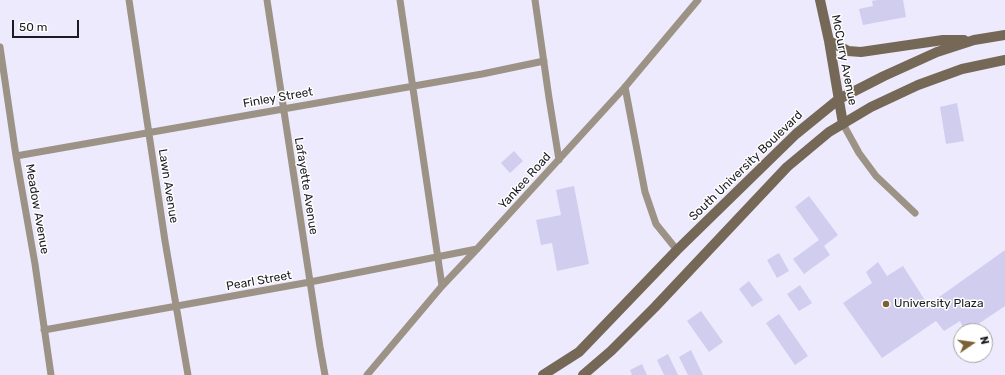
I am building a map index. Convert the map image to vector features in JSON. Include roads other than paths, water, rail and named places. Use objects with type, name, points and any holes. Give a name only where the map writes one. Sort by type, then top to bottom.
[{"type":"street","name":"Lawn Avenue","points":[[129,0],[148,132],[188,375]]},
{"type":"street","name":"Lafayette Avenue","points":[[267,0],[282,108],[325,375]]},
{"type":"street","points":[[400,0],[442,286]]},
{"type":"street","points":[[536,0],[548,98],[559,160]]},
{"type":"street","name":"Yankee Road","points":[[367,375],[442,286],[625,88],[698,0]]},
{"type":"street","name":"McCurry Avenue","points":[[820,0],[843,124]]},
{"type":"street","name":"South University Boulevard","points":[[543,375],[579,352],[677,250],[796,134],[839,99],[884,76],[937,52],[974,40],[1005,35]]},
{"type":"street","points":[[829,42],[848,51],[861,52],[943,40],[974,40]]},
{"type":"street","name":"Meadow Avenue","points":[[0,47],[16,156],[35,264],[51,375]]},
{"type":"street","points":[[583,375],[611,351],[655,307],[787,167],[830,132],[871,107],[918,85],[962,69],[1005,60]]},
{"type":"street","name":"Finley Street","points":[[16,156],[482,74],[544,61]]},
{"type":"street","points":[[625,88],[645,192],[656,224],[677,250]]},
{"type":"street","points":[[843,124],[859,153],[876,176],[915,213]]},
{"type":"street","name":"Pearl Street","points":[[44,330],[310,282],[477,249]]},
{"type":"place","name":"University Plaza","points":[[886,304]]}]
